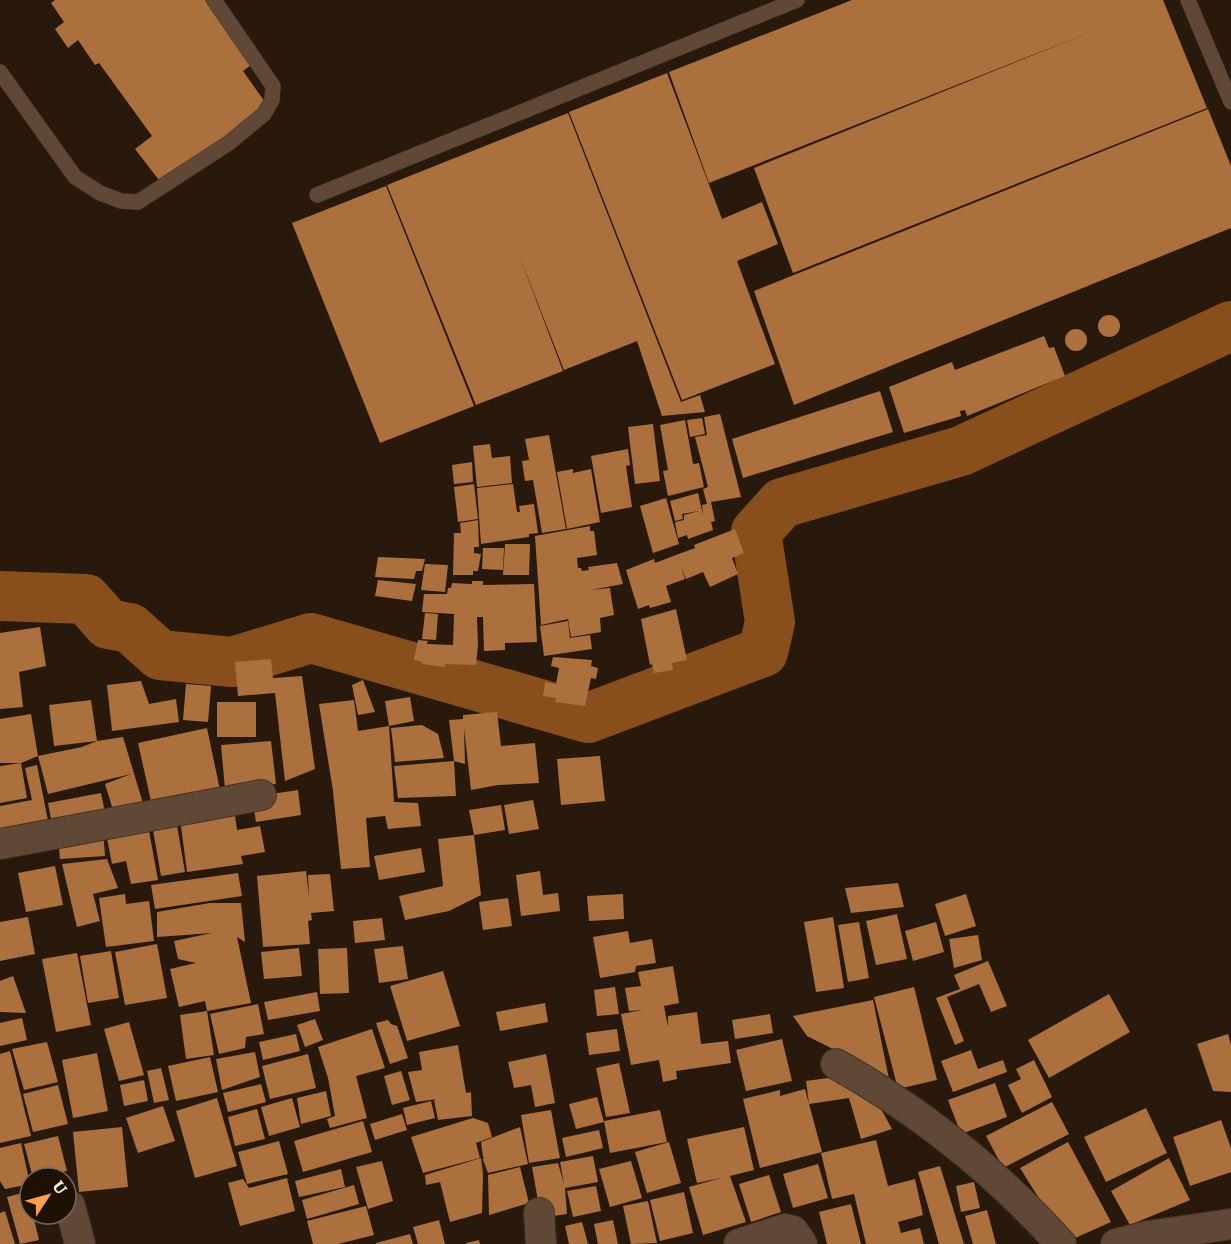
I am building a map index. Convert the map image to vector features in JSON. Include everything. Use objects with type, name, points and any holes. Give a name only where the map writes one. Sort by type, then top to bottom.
[{"type":"street","points":[[0,844],[261,795]]},
{"type":"street","points":[[836,1064],[900,1102],[990,1173],[1027,1206],[1061,1244]]},
{"type":"street","points":[[539,1213],[541,1244]]},
{"type":"street","points":[[1116,1244],[1231,1224]]},
{"type":"street","points":[[75,1226],[80,1244]]},
{"type":"street","points":[[739,1244],[785,1229],[793,1231],[802,1244]]},
{"type":"lane","points":[[0,72],[75,177],[100,193],[121,201],[138,202],[229,143],[264,114],[272,100],[273,86],[214,0]]},
{"type":"lane","points":[[317,195],[797,0]]},
{"type":"lane","points":[[1188,0],[1231,102]]},
{"type":"building","points":[[55,0],[205,0],[251,65],[243,71],[268,106],[162,184],[135,149],[152,136],[99,63],[95,65],[78,40],[68,48],[55,29],[64,22],[51,3]]},
{"type":"building","points":[[852,0],[1163,0],[1207,108],[793,273],[754,168],[1093,31],[709,183],[669,72]]},
{"type":"building","points":[[667,73],[722,219],[762,202],[778,244],[737,261],[775,364],[682,400],[569,112]]},
{"type":"building","points":[[1208,109],[1231,166],[1231,228],[794,405],[754,291]]},
{"type":"building","points":[[568,113],[681,402],[700,395],[705,412],[662,416],[637,341],[564,370],[519,255],[563,371],[476,405],[387,185]]},
{"type":"building","points":[[386,186],[474,406],[380,443],[292,223]]},
{"type":"building","points":[[1109,315],[1117,318],[1120,326],[1117,334],[1109,337],[1101,334],[1098,326],[1101,318]]},
{"type":"building","points":[[1076,329],[1084,332],[1087,340],[1084,348],[1076,351],[1068,348],[1065,340],[1068,332]]},
{"type":"building","points":[[1044,336],[1049,348],[1054,347],[1065,376],[967,416],[965,410],[960,411],[961,416],[904,433],[889,387],[952,362],[955,370]]},
{"type":"building","points":[[880,391],[893,432],[743,478],[732,439]]},
{"type":"building","points":[[720,414],[741,497],[711,502],[715,521],[711,522],[713,530],[688,539],[687,535],[678,538],[675,522],[684,520],[684,515],[699,511],[682,514],[683,519],[675,521],[670,501],[698,493],[703,515],[702,505],[707,504],[703,489],[708,487],[695,437],[707,435],[704,417]]},
{"type":"building","points":[[702,418],[705,434],[690,437],[687,420]]},
{"type":"building","points":[[685,420],[693,464],[699,463],[704,487],[668,496],[663,471],[668,470],[660,425]]},
{"type":"building","points":[[653,424],[660,481],[635,484],[628,427]]},
{"type":"building","points":[[549,435],[566,529],[542,533],[533,480],[525,481],[522,461],[529,460],[525,439]]},
{"type":"building","points":[[490,444],[492,458],[510,456],[512,483],[477,487],[473,446]]},
{"type":"building","points":[[628,449],[630,465],[626,466],[632,507],[601,513],[591,456]]},
{"type":"building","points":[[472,462],[473,482],[454,484],[452,465]]},
{"type":"building","points":[[573,469],[573,473],[591,469],[600,522],[567,529],[557,472]]},
{"type":"building","points":[[474,484],[478,519],[458,522],[454,487]]},
{"type":"building","points":[[513,484],[517,512],[520,512],[519,506],[534,504],[538,533],[529,534],[529,537],[481,544],[477,488]]},
{"type":"building","points":[[666,498],[679,544],[653,553],[640,506]]},
{"type":"building","points":[[478,520],[479,547],[474,547],[474,553],[481,554],[478,571],[473,571],[473,575],[453,575],[454,533],[461,533],[460,523]]},
{"type":"building","points":[[590,526],[590,531],[594,531],[597,555],[577,558],[578,568],[582,571],[589,570],[588,567],[617,563],[623,584],[591,590],[610,588],[614,615],[600,618],[601,632],[571,637],[568,619],[541,625],[535,536]]},
{"type":"building","points":[[735,529],[744,553],[732,558],[738,574],[710,587],[703,572],[686,579],[681,567],[685,579],[666,586],[671,602],[638,609],[626,570],[654,559],[655,563],[695,548],[694,545]]},
{"type":"building","points":[[505,544],[530,544],[529,575],[503,575]]},
{"type":"building","points":[[483,548],[504,548],[503,570],[482,569]]},
{"type":"building","points":[[378,557],[425,559],[422,571],[416,571],[414,579],[375,577]]},
{"type":"building","points":[[425,564],[448,565],[445,592],[421,590]]},
{"type":"building","points":[[378,580],[416,584],[412,601],[375,596]]},
{"type":"building","points":[[472,581],[483,581],[483,585],[534,584],[537,642],[505,643],[505,650],[484,651],[483,617],[477,617],[476,665],[445,664],[445,667],[422,664],[423,662],[414,660],[418,640],[428,641],[427,644],[453,645],[454,614],[422,612],[424,594],[447,594],[452,583],[472,584]]},
{"type":"building","points":[[676,609],[687,660],[672,663],[673,670],[654,673],[652,664],[650,665],[641,619]]},
{"type":"building","points":[[425,613],[438,614],[436,640],[422,639]]},
{"type":"building","points":[[568,621],[570,638],[590,635],[592,649],[544,656],[540,626]]},
{"type":"building","points":[[40,627],[46,666],[19,672],[23,707],[0,709],[0,633]]},
{"type":"building","points":[[553,657],[592,660],[591,666],[598,668],[596,679],[591,678],[585,706],[555,702],[556,698],[543,696],[545,682],[556,684],[559,668],[551,666]]},
{"type":"building","points":[[271,659],[273,678],[302,676],[315,769],[285,781],[275,693],[238,696],[235,662]]},
{"type":"building","points":[[363,680],[375,712],[358,715],[352,685]]},
{"type":"building","points":[[141,681],[149,704],[176,699],[179,722],[112,731],[107,685]]},
{"type":"building","points":[[186,684],[211,686],[208,722],[183,720]]},
{"type":"building","points":[[410,697],[414,721],[389,726],[385,701]]},
{"type":"building","points":[[91,700],[97,741],[54,746],[49,705]]},
{"type":"building","points":[[354,700],[358,731],[389,726],[394,802],[418,803],[421,826],[388,829],[385,816],[366,818],[370,867],[341,869],[333,791],[319,704]]},
{"type":"building","points":[[217,702],[256,702],[256,737],[217,737]]},
{"type":"building","points":[[497,712],[501,746],[535,743],[539,783],[498,785],[471,790],[464,728],[465,764],[454,761],[449,720],[463,719],[463,715]]},
{"type":"building","points":[[31,714],[38,756],[21,763],[0,763],[0,719]]},
{"type":"building","points":[[422,725],[438,734],[444,758],[395,762],[391,728]]},
{"type":"building","points":[[207,728],[221,795],[153,810],[138,743]]},
{"type":"building","points":[[123,737],[145,810],[114,813],[105,784],[131,774],[48,794],[38,756]]},
{"type":"building","points":[[271,741],[276,784],[225,789],[221,745]]},
{"type":"building","points":[[600,756],[605,801],[561,805],[557,759]]},
{"type":"building","points":[[454,761],[456,796],[398,798],[394,766]]},
{"type":"building","points":[[21,763],[27,798],[0,803],[0,766]]},
{"type":"building","points":[[37,765],[50,831],[0,841],[0,806],[32,800],[25,768]]},
{"type":"building","points":[[298,790],[301,815],[256,822],[252,797]]},
{"type":"building","points":[[101,793],[106,818],[53,829],[48,803]]},
{"type":"building","points":[[533,800],[539,829],[509,834],[504,805]]},
{"type":"building","points":[[233,801],[237,830],[260,826],[265,852],[241,856],[243,864],[187,872],[179,811]]},
{"type":"building","points":[[501,805],[505,830],[474,835],[469,810]]},
{"type":"building","points":[[147,820],[158,880],[131,884],[126,861],[112,864],[105,828]]},
{"type":"building","points":[[176,820],[185,872],[161,876],[152,824]]},
{"type":"building","points":[[103,830],[105,856],[60,859],[58,835]]},
{"type":"building","points":[[474,835],[481,895],[449,911],[405,920],[399,896],[443,886],[438,839]]},
{"type":"building","points":[[421,848],[425,872],[379,880],[374,856]]},
{"type":"building","points":[[107,859],[118,888],[93,894],[100,921],[77,927],[62,864]]},
{"type":"building","points":[[55,866],[63,905],[26,912],[18,873]]},
{"type":"building","points":[[306,871],[309,897],[308,875],[330,874],[334,911],[311,913],[312,920],[308,921],[310,944],[263,947],[257,876]]},
{"type":"building","points":[[540,871],[543,895],[558,893],[560,911],[521,916],[516,875]]},
{"type":"building","points":[[238,873],[242,896],[155,909],[151,885]]},
{"type":"building","points":[[898,883],[904,907],[851,913],[845,888]]},
{"type":"building","points":[[125,894],[126,904],[149,901],[154,941],[106,947],[99,898]]},
{"type":"building","points":[[623,894],[624,919],[589,921],[587,896]]},
{"type":"building","points":[[966,894],[976,926],[945,936],[935,904]]},
{"type":"building","points":[[508,898],[512,926],[483,930],[479,902]]},
{"type":"building","points":[[210,903],[241,903],[245,942],[237,937],[251,1003],[207,1011],[205,1001],[179,1007],[170,969],[196,963],[178,959],[174,941],[212,933],[157,937],[157,912]]},
{"type":"building","points":[[897,914],[907,959],[876,965],[866,921]]},
{"type":"building","points":[[28,917],[35,954],[0,961],[0,922]]},
{"type":"building","points":[[833,917],[844,988],[816,992],[804,922]]},
{"type":"building","points":[[382,918],[385,940],[355,943],[353,921]]},
{"type":"building","points":[[859,922],[869,978],[848,982],[838,925]]},
{"type":"building","points":[[936,922],[944,952],[913,961],[905,931]]},
{"type":"building","points":[[628,931],[630,943],[652,939],[656,963],[636,966],[635,972],[600,978],[593,937]]},
{"type":"building","points":[[978,935],[982,960],[954,968],[949,939]]},
{"type":"building","points":[[157,944],[167,998],[125,1005],[115,952]]},
{"type":"building","points":[[403,946],[408,979],[379,983],[374,949]]},
{"type":"building","points":[[299,948],[302,976],[264,979],[261,952]]},
{"type":"building","points":[[347,948],[349,993],[320,994],[318,949]]},
{"type":"building","points":[[111,951],[119,998],[88,1003],[80,956]]},
{"type":"building","points":[[77,953],[91,1025],[56,1032],[42,959]]},
{"type":"building","points":[[988,961],[1007,1006],[991,1012],[979,984],[947,997],[964,1041],[955,1045],[936,998],[960,989],[954,975]]},
{"type":"building","points":[[673,966],[679,1003],[664,1006],[668,1027],[668,1016],[697,1012],[701,1044],[728,1041],[731,1063],[676,1071],[677,1079],[663,1082],[659,1060],[631,1065],[621,1014],[642,1010],[629,1011],[625,988],[641,986],[638,972]]},
{"type":"building","points":[[443,971],[460,1026],[407,1041],[390,986]]},
{"type":"building","points":[[13,976],[26,1013],[0,1012],[0,981]]},
{"type":"building","points":[[615,987],[619,1014],[597,1016],[594,990]]},
{"type":"building","points":[[914,987],[937,1080],[898,1089],[874,997]]},
{"type":"building","points":[[317,992],[320,1011],[268,1020],[264,1002]]},
{"type":"building","points":[[1109,994],[1130,1032],[1049,1078],[1028,1040]]},
{"type":"building","points":[[873,1000],[891,1089],[857,1061],[807,1036],[793,1016]]},
{"type":"building","points":[[545,1003],[548,1022],[500,1031],[496,1012]]},
{"type":"building","points":[[258,1004],[264,1034],[246,1037],[245,1048],[219,1054],[210,1014]]},
{"type":"building","points":[[207,1011],[214,1055],[186,1059],[180,1015]]},
{"type":"building","points":[[770,1014],[773,1033],[735,1039],[732,1020]]},
{"type":"building","points":[[22,1018],[27,1040],[0,1046],[0,1023]]},
{"type":"building","points":[[315,1019],[323,1040],[305,1047],[297,1025]]},
{"type":"building","points":[[388,1020],[397,1026],[408,1058],[390,1064],[376,1023]]},
{"type":"building","points":[[129,1022],[144,1075],[119,1081],[104,1029]]},
{"type":"building","points":[[372,1029],[385,1068],[356,1076],[367,1118],[330,1128],[327,1119],[335,1116],[328,1078],[318,1047]]},
{"type":"building","points":[[617,1029],[620,1051],[589,1055],[586,1033]]},
{"type":"building","points":[[296,1034],[300,1051],[263,1060],[259,1042]]},
{"type":"building","points":[[1228,1034],[1231,1045],[1231,1092],[1213,1091],[1197,1044]]},
{"type":"building","points":[[782,1039],[792,1081],[746,1091],[736,1050]]},
{"type":"building","points":[[47,1042],[58,1082],[24,1090],[12,1049]]},
{"type":"building","points":[[458,1045],[466,1093],[471,1092],[472,1116],[438,1120],[434,1100],[437,1099],[416,1102],[408,1072],[422,1070],[419,1052]]},
{"type":"building","points":[[971,1050],[978,1069],[1003,1060],[1007,1072],[953,1092],[941,1061]]},
{"type":"building","points":[[10,1051],[31,1136],[0,1143],[0,1054]]},
{"type":"building","points":[[255,1052],[260,1077],[222,1090],[216,1059]]},
{"type":"building","points":[[97,1053],[108,1111],[73,1118],[62,1060]]},
{"type":"building","points":[[308,1054],[316,1088],[270,1099],[262,1066]]},
{"type":"building","points":[[546,1054],[555,1103],[535,1107],[531,1085],[514,1088],[508,1062]]},
{"type":"building","points":[[210,1057],[218,1092],[176,1101],[168,1066]]},
{"type":"building","points":[[1034,1060],[1052,1097],[1022,1113],[1008,1085],[1021,1079],[1016,1069]]},
{"type":"building","points":[[619,1063],[630,1113],[606,1117],[596,1068]]},
{"type":"building","points":[[161,1068],[169,1100],[154,1103],[147,1071]]},
{"type":"building","points":[[401,1071],[410,1100],[392,1105],[384,1076]]},
{"type":"building","points":[[842,1076],[870,1089],[892,1129],[861,1139],[849,1098],[809,1104],[806,1081]]},
{"type":"building","points":[[144,1080],[148,1101],[124,1106],[120,1085]]},
{"type":"building","points":[[995,1083],[1007,1117],[961,1134],[948,1100]]},
{"type":"building","points":[[261,1084],[266,1102],[228,1112],[223,1093]]},
{"type":"building","points":[[58,1085],[68,1124],[33,1132],[23,1094]]},
{"type":"building","points":[[805,1089],[822,1152],[760,1168],[743,1099],[780,1090],[780,1096]]},
{"type":"building","points":[[326,1091],[331,1116],[301,1124],[297,1098]]},
{"type":"building","points":[[597,1097],[604,1122],[576,1129],[569,1104]]},
{"type":"building","points":[[217,1098],[237,1166],[195,1178],[176,1111]]},
{"type":"building","points":[[292,1098],[300,1127],[269,1136],[261,1107]]},
{"type":"building","points":[[431,1101],[435,1118],[407,1125],[403,1108]]},
{"type":"building","points":[[1052,1102],[1069,1134],[1003,1168],[986,1136]]},
{"type":"building","points":[[163,1106],[175,1141],[138,1153],[126,1118]]},
{"type":"building","points":[[1146,1108],[1167,1153],[1106,1182],[1084,1137]]},
{"type":"building","points":[[257,1109],[265,1139],[235,1146],[228,1117]]},
{"type":"building","points":[[551,1110],[560,1158],[529,1163],[521,1115]]},
{"type":"building","points":[[660,1110],[667,1142],[610,1153],[604,1121]]},
{"type":"building","points":[[402,1114],[407,1130],[375,1140],[370,1124]]},
{"type":"building","points":[[473,1118],[488,1123],[492,1137],[476,1143],[480,1158],[423,1173],[411,1137]]},
{"type":"building","points":[[1221,1120],[1231,1148],[1231,1172],[1190,1186],[1173,1137]]},
{"type":"building","points":[[363,1121],[372,1152],[303,1172],[294,1141]]},
{"type":"building","points":[[122,1127],[128,1187],[79,1192],[73,1132]]},
{"type":"building","points":[[520,1127],[528,1164],[488,1173],[483,1160],[485,1157],[483,1157],[481,1142]]},
{"type":"building","points":[[744,1127],[754,1170],[730,1176],[746,1222],[703,1235],[689,1187],[721,1178],[697,1183],[687,1139]]},
{"type":"building","points":[[599,1130],[603,1148],[566,1157],[562,1138]]},
{"type":"building","points":[[58,1136],[66,1166],[30,1166],[24,1144]]},
{"type":"building","points":[[876,1140],[888,1186],[915,1179],[923,1215],[898,1222],[901,1233],[920,1228],[924,1244],[866,1244],[854,1194],[832,1199],[821,1153]]},
{"type":"building","points":[[279,1141],[288,1174],[247,1184],[238,1152]]},
{"type":"building","points":[[669,1142],[681,1183],[647,1193],[635,1152]]},
{"type":"building","points":[[1068,1142],[1111,1222],[1066,1242],[1020,1168]]},
{"type":"building","points":[[21,1143],[26,1166],[18,1166],[18,1186],[5,1189],[0,1181],[0,1148]]},
{"type":"building","points":[[593,1156],[598,1182],[565,1188],[567,1214],[541,1218],[532,1167],[558,1163],[564,1184],[560,1162]]},
{"type":"building","points":[[481,1158],[482,1213],[450,1222],[440,1182],[426,1185],[425,1175]]},
{"type":"building","points":[[1169,1158],[1190,1200],[1130,1225],[1111,1191]]},
{"type":"building","points":[[382,1161],[393,1201],[368,1209],[356,1167]]},
{"type":"building","points":[[631,1161],[642,1198],[610,1207],[599,1169]]},
{"type":"building","points":[[818,1164],[828,1198],[793,1208],[783,1174]]},
{"type":"building","points":[[940,1166],[964,1244],[939,1244],[918,1172]]},
{"type":"building","points":[[520,1167],[529,1203],[489,1215],[488,1175]]},
{"type":"building","points":[[341,1169],[345,1187],[299,1197],[295,1181]]},
{"type":"building","points":[[769,1175],[781,1212],[751,1222],[739,1184]]},
{"type":"building","points":[[287,1178],[295,1211],[240,1226],[228,1183],[243,1179],[249,1188]]},
{"type":"building","points":[[974,1182],[980,1208],[961,1212],[956,1186]]},
{"type":"building","points":[[354,1185],[359,1204],[307,1219],[302,1200]]},
{"type":"building","points":[[596,1186],[601,1211],[573,1217],[567,1191]]},
{"type":"building","points":[[684,1192],[693,1233],[660,1241],[650,1200]]},
{"type":"building","points":[[18,1194],[18,1226],[36,1226],[39,1240],[20,1244],[7,1197]]},
{"type":"building","points":[[648,1201],[657,1243],[631,1244],[623,1206]]},
{"type":"building","points":[[851,1204],[861,1244],[827,1244],[819,1212]]},
{"type":"building","points":[[366,1206],[374,1235],[338,1244],[313,1244],[307,1221]]},
{"type":"building","points":[[987,1210],[996,1244],[973,1244],[965,1216]]},
{"type":"building","points":[[5,1211],[15,1244],[0,1244],[0,1213]]},
{"type":"building","points":[[439,1220],[445,1244],[418,1244],[413,1227]]},
{"type":"building","points":[[613,1220],[618,1244],[598,1244],[594,1224]]},
{"type":"building","points":[[582,1222],[588,1244],[569,1244],[565,1226]]},
{"type":"building","points":[[410,1234],[413,1244],[376,1244],[376,1243]]},
{"type":"building","points":[[479,1240],[480,1244],[466,1244],[466,1243]]},
{"type":"waterway","points":[[0,596],[86,599],[108,624],[130,628],[160,655],[232,662],[311,638],[588,718],[763,652],[770,622],[756,532],[782,503],[961,451],[1231,326]]}]
